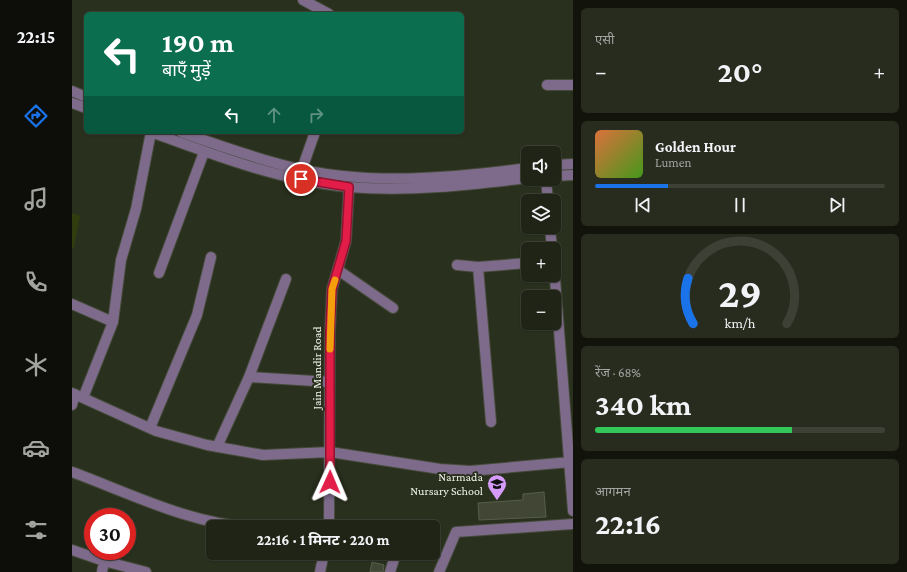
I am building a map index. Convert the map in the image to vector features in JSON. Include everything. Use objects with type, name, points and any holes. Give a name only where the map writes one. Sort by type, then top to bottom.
[{"type":"street","points":[[303,0],[325,12]]},
{"type":"street","points":[[547,85],[573,86]]},
{"type":"street","points":[[72,91],[84,95]]},
{"type":"street","points":[[72,103],[84,107]]},
{"type":"street","points":[[72,405],[113,322],[121,260],[136,209],[151,134]]},
{"type":"street","points":[[156,134],[204,152],[301,179],[349,187],[418,188],[521,179]]},
{"type":"street","points":[[188,134],[302,169],[360,177],[407,178],[459,176],[521,169]]},
{"type":"street","points":[[302,169],[314,134]]},
{"type":"street","points":[[160,273],[204,152]]},
{"type":"street","points":[[561,165],[573,164]]},
{"type":"street","points":[[561,176],[573,175]]},
{"type":"street","name":"Jain Mandir Road","points":[[329,520],[332,289],[346,241],[349,187]]},
{"type":"street","points":[[150,428],[197,315],[212,258]]},
{"type":"street","points":[[457,265],[478,267],[521,264]]},
{"type":"street","points":[[478,267],[491,422]]},
{"type":"street","points":[[338,270],[393,308]]},
{"type":"street","points":[[217,447],[249,377],[286,279]]},
{"type":"street","points":[[555,282],[571,467],[573,511]]},
{"type":"street","points":[[72,304],[113,322]]},
{"type":"street","points":[[249,377],[330,382]]},
{"type":"street","points":[[76,395],[150,428],[217,447],[263,455],[330,452],[433,468],[463,470],[571,467]]},
{"type":"street","points":[[72,472],[206,520]]},
{"type":"street","points":[[439,572],[456,532],[573,524]]},
{"type":"street","points":[[72,550],[104,562],[146,572]]},
{"type":"street","points":[[320,572],[323,560]]},
{"type":"street","points":[[390,572],[394,560]]},
{"type":"street","points":[[102,572],[104,562]]},
{"type":"green space","points":[[72,213],[80,216],[74,248],[72,249]]},
{"type":"building","points":[[544,492],[546,517],[479,520],[478,503],[523,500],[523,494]]},
{"type":"building","points":[[372,562],[384,565],[383,572],[370,572]]},
{"type":"slow traffic","points":[[330,349],[332,289],[335,280]]},
{"type":"place","name":"Narmada Nursary School","points":[[497,501]]},
{"type":"route","points":[[301,179],[349,187],[346,241],[332,289],[330,331],[330,482]]}]
